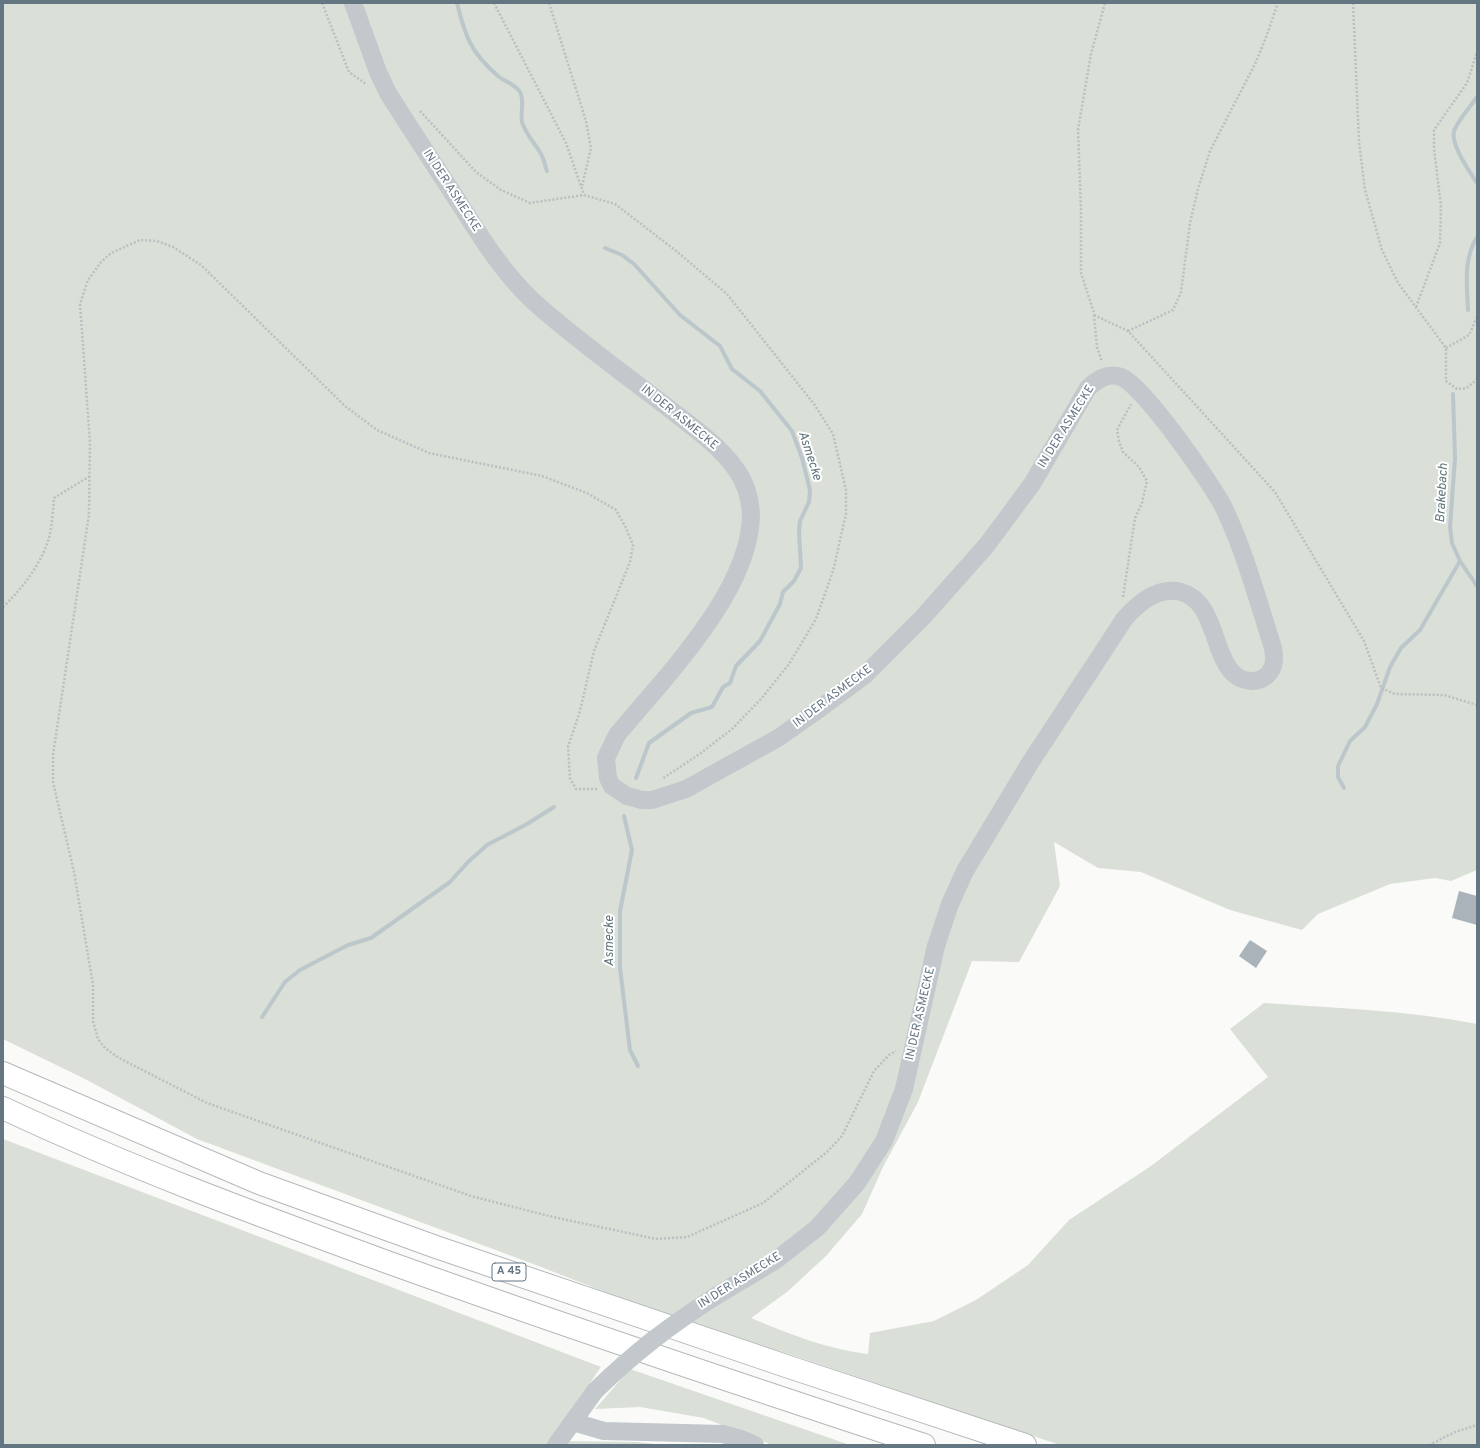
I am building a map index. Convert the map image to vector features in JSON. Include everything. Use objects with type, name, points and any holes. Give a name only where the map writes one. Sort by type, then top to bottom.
[{"type":"highway","name":"A 45","points":[[3,1074],[259,1183],[444,1250],[1025,1445]]},
{"type":"highway","name":"A 45","points":[[3,1108],[146,1171],[293,1228],[539,1317],[924,1445]]},
{"type":"street","name":"IN DER ASMECKE","points":[[353,3],[378,72],[388,93],[491,252],[511,277],[532,300],[683,419],[721,452],[735,467],[748,491],[751,516],[749,533],[736,574],[720,606],[702,631],[617,735],[606,758],[608,778],[612,786],[627,796],[642,800],[663,797],[686,789],[778,738],[865,675],[923,617],[986,546],[1032,484],[1088,388],[1096,380],[1105,377],[1121,377],[1137,389],[1150,402],[1208,481],[1223,506],[1237,539],[1273,648],[1273,666],[1265,678],[1244,681],[1237,677],[1225,661],[1204,611],[1198,603],[1183,593],[1166,591],[1157,594],[1137,606],[1125,618],[1030,763],[965,871],[950,904],[936,946],[904,1089],[884,1141],[857,1183],[817,1228],[776,1260],[716,1296],[652,1339],[627,1359],[595,1391],[556,1445]]},
{"type":"street","points":[[573,1422],[604,1431],[723,1434],[755,1445]]},
{"type":"path","points":[[322,3],[349,72],[367,84],[388,93]]},
{"type":"path","points":[[415,106],[476,172],[501,190],[530,203],[584,195],[566,143],[534,78],[494,3]]},
{"type":"path","points":[[549,3],[586,121],[591,148],[581,186]]},
{"type":"path","points":[[1094,315],[1096,318],[1081,274],[1082,210],[1078,130],[1091,54],[1105,3]]},
{"type":"path","points":[[1128,331],[1172,310],[1181,292],[1190,223],[1198,189],[1210,151],[1255,64],[1278,3]]},
{"type":"path","points":[[1353,3],[1359,142],[1365,190],[1382,250],[1398,283],[1446,348],[1446,381],[1457,388],[1467,388],[1477,379]]},
{"type":"path","points":[[1416,307],[1440,243],[1442,207],[1434,149],[1434,130],[1467,83],[1477,52]]},
{"type":"path","points":[[612,786],[588,790],[576,789],[570,778],[568,747],[580,711],[594,651],[630,562],[634,545],[616,510],[587,493],[542,476],[429,453],[377,430],[345,406],[201,265],[173,247],[157,241],[140,240],[110,252],[88,280],[80,304],[83,370],[90,443],[89,514],[53,755],[53,782],[74,872],[93,985],[93,1021],[98,1039],[105,1048],[119,1058],[207,1103],[471,1196],[553,1217],[656,1239],[686,1237],[763,1203],[827,1152],[842,1136],[874,1071],[888,1055],[916,1040]]},
{"type":"path","points":[[1094,315],[1128,331],[1275,492],[1364,641],[1382,688],[1395,694],[1444,695],[1477,705]]},
{"type":"path","points":[[1094,315],[1097,347],[1102,358],[1105,377]]},
{"type":"path","points":[[1446,348],[1469,335],[1477,317]]},
{"type":"path","points":[[1125,618],[1122,603],[1131,541],[1147,481],[1139,467],[1123,452],[1117,430],[1124,420],[1137,389]]},
{"type":"path","points":[[3,607],[13,598],[35,569],[49,538],[54,498],[90,476]]},
{"type":"path","points":[[1429,1445],[1455,1432],[1477,1425]]},
{"type":"shaded area","points":[[3,3],[1477,3],[1477,870],[1451,881],[1435,878],[1390,884],[1318,914],[1302,930],[1230,910],[1141,872],[1098,868],[1054,842],[1060,886],[1019,962],[972,961],[918,1102],[883,1167],[862,1214],[826,1256],[787,1292],[751,1318],[823,1345],[868,1354],[870,1333],[934,1321],[976,1300],[1028,1265],[1069,1220],[1151,1166],[1268,1077],[1230,1029],[1264,1003],[1370,1010],[1450,1019],[1477,1024],[1477,1445],[1060,1445],[792,1355],[718,1333],[651,1310],[536,1265],[197,1139],[85,1079],[3,1039]]},
{"type":"shaded area","points":[[3,1139],[601,1367],[547,1445],[3,1445]]},
{"type":"shaded area","points":[[630,1369],[850,1445],[772,1445],[704,1418],[640,1407],[595,1409]]},
{"type":"shaded area","points":[[563,1441],[637,1442],[663,1445],[560,1445]]},
{"type":"building","points":[[1459,891],[1477,896],[1477,925],[1452,918]]},
{"type":"building","points":[[1250,940],[1267,951],[1256,968],[1239,956]]},
{"type":"waterway","name":"Asmecke","points":[[457,3],[466,35],[481,60],[498,76],[520,92],[522,99],[522,122],[526,131],[539,150],[547,171]]},
{"type":"waterway","name":"Brakebach","points":[[1477,97],[1458,122],[1454,131],[1455,143],[1461,158],[1477,183]]},
{"type":"waterway","name":"Brakebach","points":[[1468,310],[1468,263],[1477,237]]},
{"type":"waterway","name":"Asmecke","points":[[605,248],[622,255],[634,264],[680,315],[720,346],[732,369],[760,391],[792,431],[802,458],[810,490],[809,502],[800,521],[799,532],[801,568],[794,581],[783,592],[780,604],[760,641],[736,666],[730,683],[723,687],[712,707],[691,713],[649,743],[636,778]]},
{"type":"waterway","name":"Brakebach","points":[[1453,394],[1455,458],[1450,527],[1452,543],[1460,561],[1477,586]]},
{"type":"waterway","points":[[1344,788],[1338,777],[1338,766],[1350,741],[1365,727],[1377,704],[1390,667],[1401,648],[1420,630],[1460,561]]},
{"type":"waterway","points":[[262,1017],[285,982],[300,970],[348,945],[371,938],[450,882],[468,862],[487,845],[527,824],[554,807]]},
{"type":"waterway","name":"Asmecke","points":[[624,816],[632,850],[620,911],[620,968],[630,1050],[638,1066]]}]
